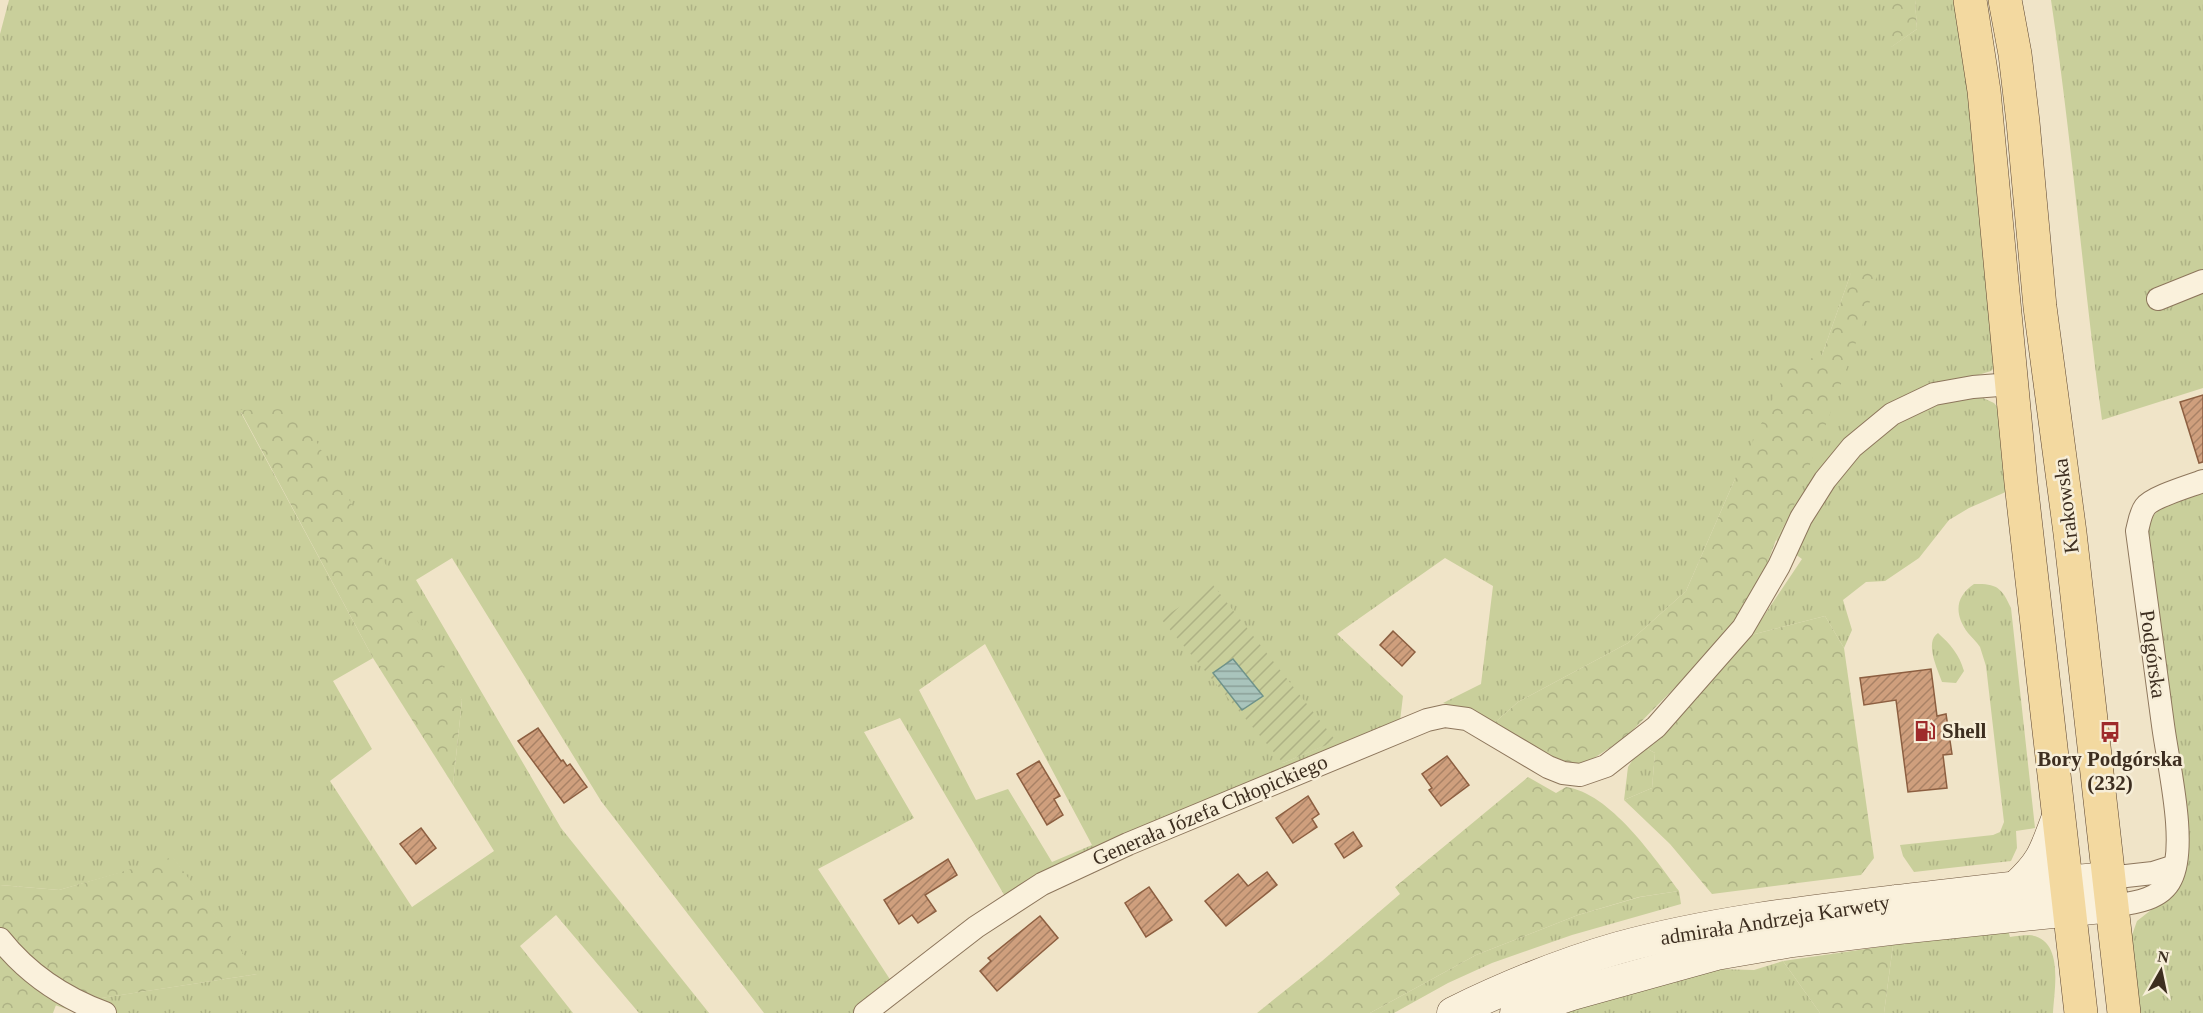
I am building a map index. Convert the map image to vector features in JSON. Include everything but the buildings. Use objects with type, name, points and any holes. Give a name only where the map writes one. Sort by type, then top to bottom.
[{"type":"main road","name":"Krakowska","points":[[1970,0],[1988,122],[2012,384],[2081,1013]]},
{"type":"main road","name":"Krakowska","points":[[2005,0],[2015,54],[2023,122],[2040,307],[2068,522],[2124,1013]]},
{"type":"main road","points":[[2017,886],[2036,869],[2042,860],[2058,817]]},
{"type":"main road","name":"admirała Andrzeja Karwety","points":[[1454,1013],[1503,990],[1560,968],[1618,948],[1665,937],[1794,913],[2017,886],[2068,895]]},
{"type":"main road","name":"admirała Andrzeja Karwety","points":[[1516,1013],[1572,994],[1716,954],[2068,895],[2110,892]]},
{"type":"street","points":[[2158,299],[2203,281]]},
{"type":"street","name":"Generała Józefa Chłopickiego","points":[[865,1013],[976,927],[1042,884],[1128,844],[1427,720],[1446,716],[1461,717],[1556,770],[1580,775],[1616,760],[1656,727],[1743,628],[1779,566],[1801,518],[1825,480],[1852,447],[1892,414],[1935,394],[1973,387],[2012,384]]},
{"type":"street","name":"Podgórska","points":[[2110,892],[2175,866],[2177,836],[2174,808],[2137,531],[2146,506],[2171,492],[2203,481]]},
{"type":"street","points":[[0,939],[24,965],[47,984],[90,1008],[105,1013]]},
{"type":"green space","points":[[9,0],[1891,0],[1891,47],[1917,29],[1915,0],[1956,0],[1969,87],[1999,363],[1991,371],[1972,377],[1981,397],[1994,403],[2000,410],[2008,491],[1969,508],[1949,520],[1919,558],[1885,581],[1866,582],[1843,600],[1852,630],[1844,648],[1825,616],[1751,635],[1802,559],[1776,540],[1791,513],[1851,273],[1822,355],[1735,479],[1686,591],[1628,643],[1518,702],[1492,725],[1469,711],[1443,703],[1481,684],[1493,586],[1445,558],[1337,634],[1403,696],[1400,721],[1006,898],[900,718],[864,732],[914,818],[818,869],[893,984],[853,1013],[764,1013],[601,801],[452,558],[416,580],[561,828],[709,1013],[639,1013],[556,915],[520,946],[573,1013],[78,1013],[55,1005],[257,974],[173,858],[59,890],[0,885],[0,34]],"holes":[[[240,411],[462,700],[453,785],[494,851],[412,907],[330,781],[372,749],[333,681],[373,658]],[[1213,586],[1335,741],[1283,763]],[[985,644],[1092,845],[1052,862],[1008,789],[976,800],[919,690]]]},
{"type":"green space","points":[[1891,0],[1915,0],[1917,29],[1890,48]]},
{"type":"green space","points":[[2051,0],[2203,0],[2203,388],[2102,420],[2065,105]]},
{"type":"green space","points":[[1878,271],[1867,312],[1791,513],[1776,540],[1760,582],[1736,620],[1712,650],[1626,737],[1585,764],[1563,765],[1492,725],[1518,702],[1628,643],[1686,591],[1735,479],[1789,365],[1822,355],[1851,273]]},
{"type":"green space","points":[[298,409],[462,700],[453,785],[373,658],[240,410]]},
{"type":"green space","points":[[2203,491],[2203,1013],[2139,1013],[2131,938],[2137,921],[2174,892],[2185,872],[2186,860],[2144,535],[2148,524],[2159,510],[2174,501]]},
{"type":"green space","points":[[1974,584],[1998,588],[2011,608],[2035,828],[2016,831],[2017,848],[2011,861],[1914,872],[1903,856],[1900,845],[1993,835],[2000,832],[2004,822],[1986,666],[1980,647],[1963,626],[1959,613],[1963,594]]},
{"type":"green space","points":[[1213,585],[1336,741],[1283,763],[1161,619]]},
{"type":"green space","points":[[1825,616],[1844,648],[1874,858],[1861,875],[1712,894],[1670,844],[1624,800],[1652,788],[1655,753],[1642,746],[1751,635]]},
{"type":"green space","points":[[1938,633],[1954,650],[1962,665],[1964,671],[1956,683],[1942,682],[1938,671],[1932,643]]},
{"type":"green space","points":[[1642,746],[1655,753],[1652,788],[1624,800],[1628,767]]},
{"type":"green space","points":[[1528,777],[1556,793],[1566,787],[1599,801],[1630,828],[1679,891],[1639,897],[1578,915],[1476,955],[1370,1013],[1257,1013],[1400,894],[1395,887]]},
{"type":"green space","points":[[173,857],[258,974],[56,1005],[53,1013],[0,1013],[0,885],[59,890]]},
{"type":"green space","points":[[1679,891],[1681,904],[1572,935],[1492,963],[1448,983],[1394,1013],[1370,1013],[1476,955],[1578,915],[1640,897]]},
{"type":"green space","points":[[2008,930],[2010,937],[2029,935],[2040,938],[2048,945],[2055,966],[2053,1013],[1884,1013],[1893,945]]},
{"type":"green space","points":[[1893,945],[1884,1013],[1820,1013],[1783,961]]},
{"type":"green space","points":[[1783,961],[1820,1013],[1554,1013],[1717,969],[1754,970]]},
{"type":"water","points":[[1233,659],[1263,696],[1242,710],[1213,673]]},
{"type":"place","name":"Shell","points":[[1925,731]]},
{"type":"place","name":"Bory Podgórska (232)","points":[[2110,732]]}]
